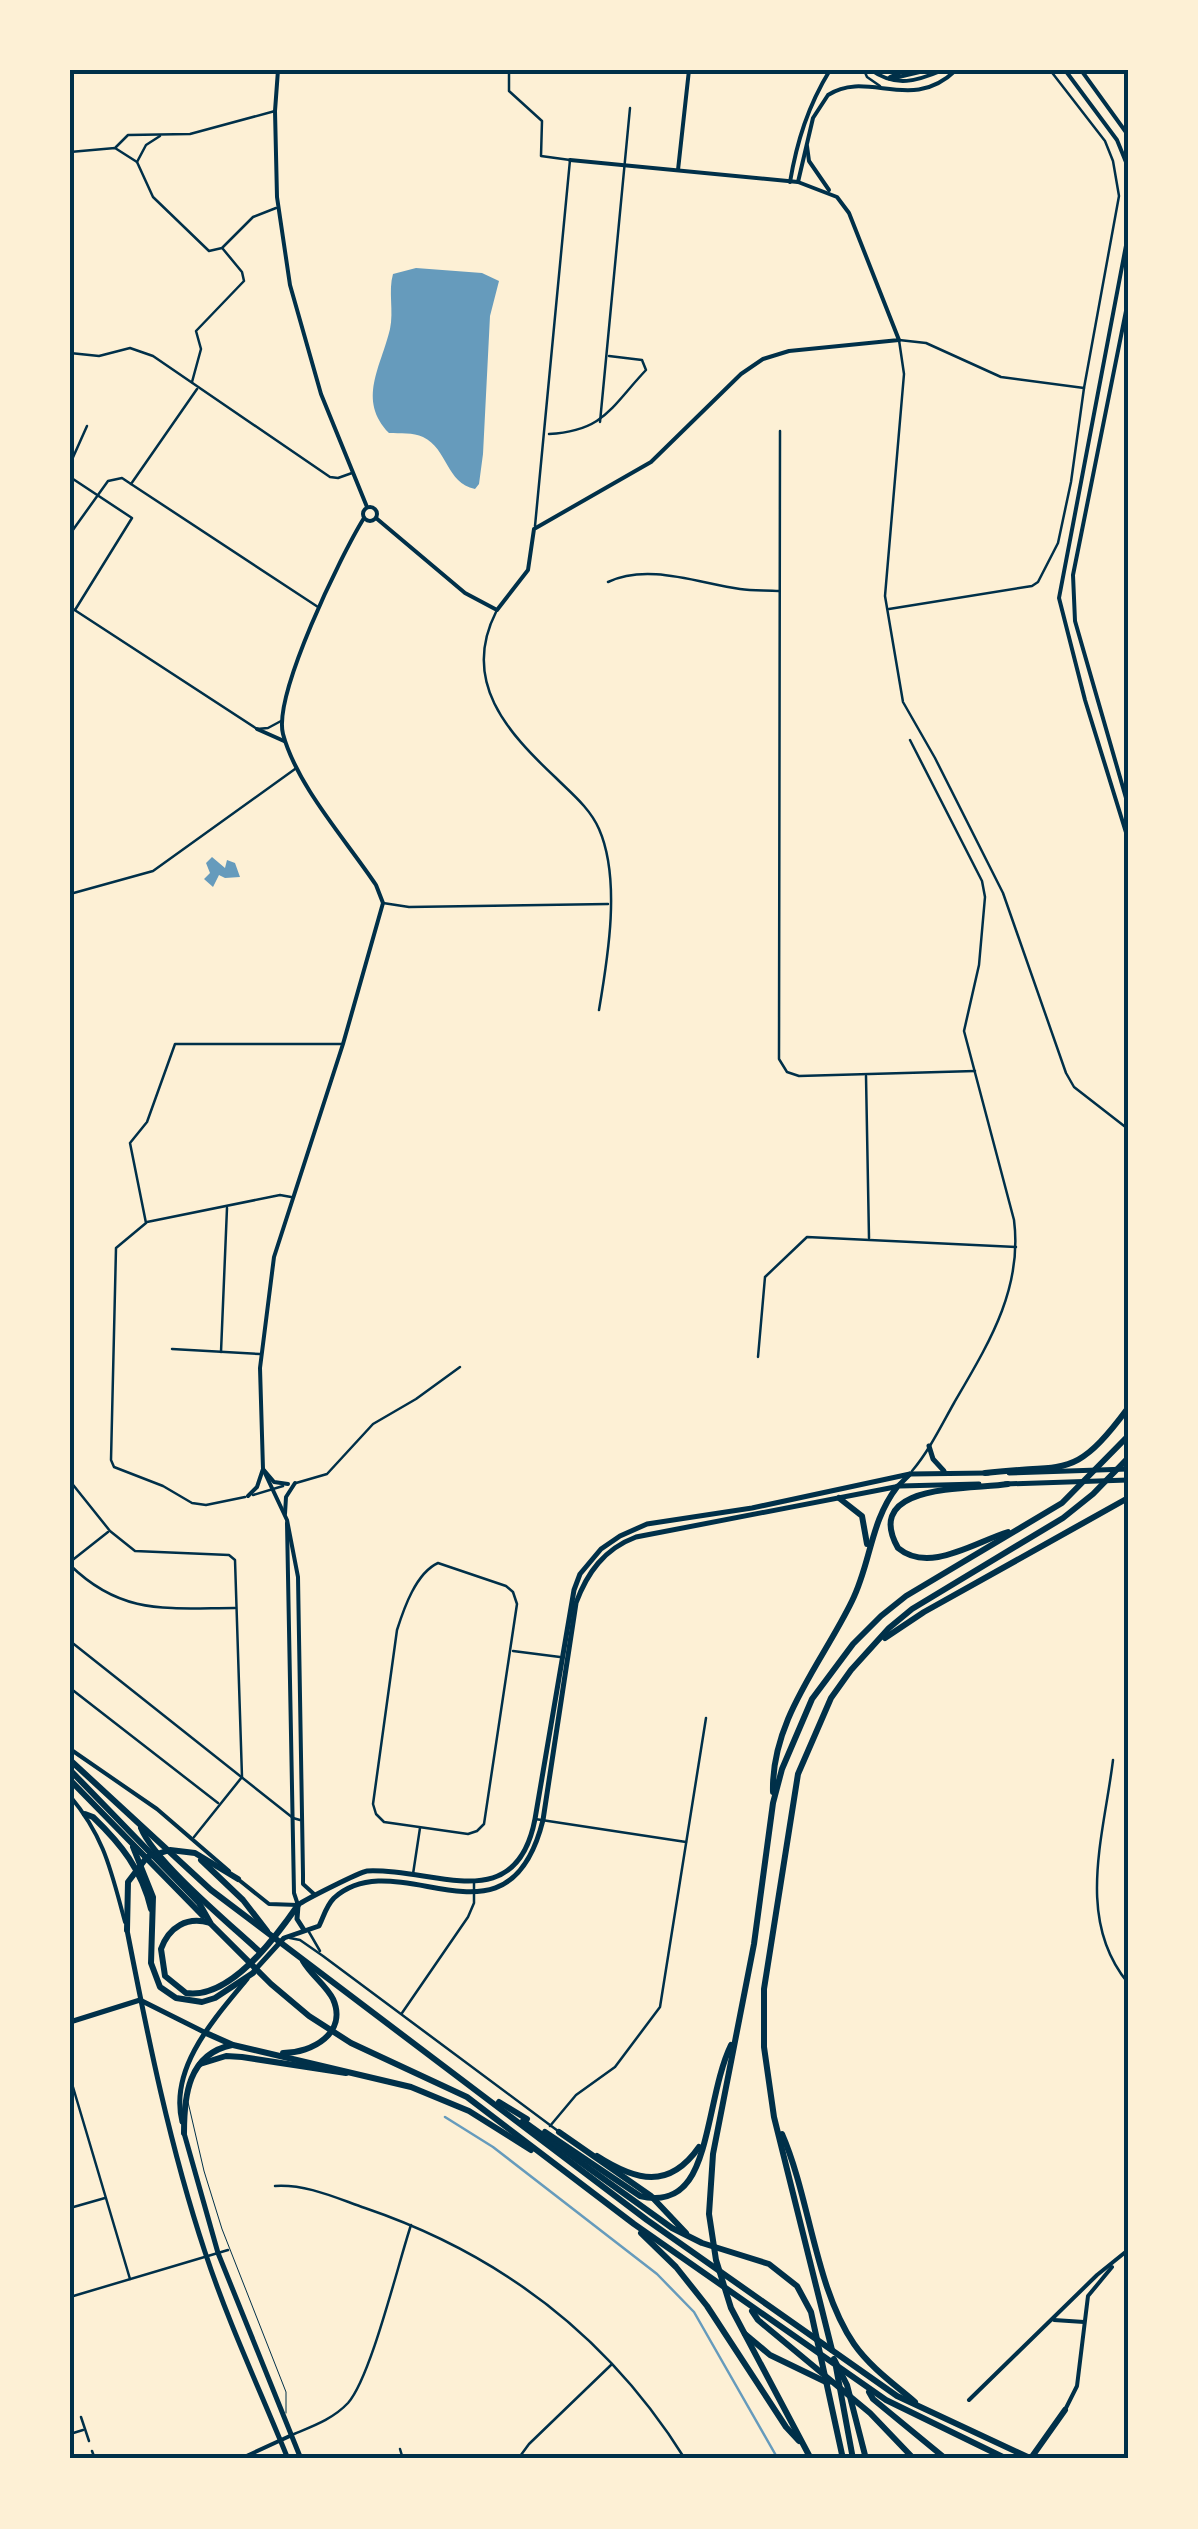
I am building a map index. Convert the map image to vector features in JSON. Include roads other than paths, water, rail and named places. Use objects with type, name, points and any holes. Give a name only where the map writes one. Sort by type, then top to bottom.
[{"type":"highway","points":[[984,1473],[1066,1466],[1097,1448],[1128,1408]]},
{"type":"highway","points":[[773,1804],[800,1722],[852,1644],[906,1596],[1074,1494],[1128,1436]]},
{"type":"highway","points":[[866,2459],[834,2359],[774,2116],[764,2047],[764,1989],[791,1798],[805,1751],[831,1698],[876,1644],[912,1609],[1062,1518],[1093,1494],[1128,1458]]},
{"type":"highway","points":[[1008,1484],[912,1497],[893,1513],[891,1536],[906,1555],[929,1559],[1019,1529]]},
{"type":"highway","points":[[811,2459],[740,2330],[722,2283],[712,2241],[710,2186],[754,1944],[773,1804],[772,1766],[807,1679],[852,1601],[880,1512],[897,1487]]},
{"type":"highway","points":[[840,1498],[862,1516],[867,1531],[866,1555]]},
{"type":"highway","points":[[876,1644],[924,1612],[1128,1498]]},
{"type":"highway","points":[[70,1760],[139,1822],[154,1897],[152,1970],[160,1987],[176,1998],[209,2001],[252,1972]]},
{"type":"highway","points":[[70,1770],[260,1952]]},
{"type":"highway","points":[[70,1780],[142,1840],[174,1873],[212,1924],[286,1998],[351,2043],[457,2091],[749,2306],[916,2418],[1008,2459]]},
{"type":"highway","points":[[85,1814],[105,1829],[132,1860],[150,1905],[153,1930]]},
{"type":"highway","points":[[182,1850],[222,1878],[255,1912],[270,1936]]},
{"type":"highway","points":[[127,1930],[126,1887],[135,1868],[153,1855],[182,1850],[200,1855],[238,1879]]},
{"type":"highway","points":[[174,1873],[300,1956],[646,2220],[897,2396],[1032,2459],[1065,2410]]},
{"type":"highway","points":[[212,1924],[184,1922],[164,1940],[161,1968],[178,1990],[196,1995],[214,1991],[260,1952],[298,1905]]},
{"type":"highway","points":[[257,2051],[294,2054],[312,2048],[324,2040],[334,2024],[336,2010],[331,1996],[300,1956]]},
{"type":"highway","points":[[206,2033],[233,2045],[364,2073],[442,2099],[540,2153]]},
{"type":"highway","points":[[488,2098],[508,2106],[633,2192],[652,2198],[674,2194],[693,2173],[722,2064],[736,2034]]},
{"type":"highway","points":[[184,2133],[185,2098],[200,2064],[216,2050],[233,2045]]},
{"type":"highway","points":[[200,2064],[226,2056],[328,2072],[364,2073]]},
{"type":"highway","points":[[488,2098],[658,2219],[690,2238],[769,2264],[797,2286],[810,2312],[843,2459]]},
{"type":"highway","points":[[774,2116],[792,2158],[845,2330],[865,2359],[928,2412]]},
{"type":"highway","points":[[559,2132],[640,2177],[658,2177],[674,2171],[692,2158],[702,2142]]},
{"type":"highway","points":[[559,2132],[651,2196],[690,2238]]},
{"type":"highway","points":[[634,2224],[707,2306],[786,2427],[806,2449]]},
{"type":"highway","points":[[749,2306],[758,2320],[870,2413],[914,2459]]},
{"type":"highway","points":[[740,2330],[770,2355],[843,2390]]},
{"type":"highway","points":[[866,2386],[873,2400],[946,2459]]},
{"type":"highway","points":[[851,2421],[853,2459]]},
{"type":"main road","points":[[929,1446],[932,1459],[947,1473]]},
{"type":"main road","points":[[301,2459],[218,2253],[184,2133],[178,2088],[206,2033],[252,1972],[284,1938],[320,1926],[330,1901],[360,1884],[377,1882],[474,1892],[502,1884],[520,1872],[536,1849],[576,1581],[594,1555],[620,1536],[654,1522],[752,1508],[910,1474],[1128,1470]]},
{"type":"main road","points":[[897,1487],[910,1474]]},
{"type":"main road","points":[[563,1657],[584,1584],[597,1563],[636,1537],[922,1484],[1128,1480]]},
{"type":"main road","points":[[308,1931],[299,1924],[298,1905],[361,1872],[474,1882],[504,1873],[526,1848],[539,1820]]},
{"type":"main road","points":[[127,1930],[174,2147],[206,2256],[288,2459]]},
{"type":"main road","points":[[70,2022],[140,2000],[206,2033]]},
{"type":"street","points":[[278,70],[278,208],[290,285],[304,343],[367,508]]},
{"type":"street","points":[[509,70],[509,91],[542,120],[541,156],[798,182],[832,194]]},
{"type":"street","points":[[678,170],[689,70]]},
{"type":"street","points":[[790,182],[804,121],[830,70]]},
{"type":"street","points":[[864,70],[870,81],[893,91]]},
{"type":"street","points":[[872,70],[901,83],[944,70]]},
{"type":"street","points":[[886,78],[906,70]]},
{"type":"street","points":[[886,78],[928,70]]},
{"type":"street","points":[[798,182],[806,143],[822,100],[833,90],[855,86],[925,90],[956,70]]},
{"type":"street","points":[[887,610],[1032,586],[1038,582],[1058,543],[1119,196],[1105,141],[1050,70]]},
{"type":"street","points":[[1066,70],[1117,140],[1128,168]]},
{"type":"street","points":[[1081,70],[1128,135]]},
{"type":"street","points":[[600,422],[630,108]]},
{"type":"street","points":[[115,148],[128,135],[190,134],[275,111]]},
{"type":"street","points":[[137,162],[146,145],[161,135]]},
{"type":"street","points":[[806,143],[809,161],[849,213],[899,340],[904,374],[886,570],[887,610],[903,702],[1003,893],[1066,1073],[1074,1088],[1128,1130]]},
{"type":"street","points":[[70,152],[115,148],[137,162],[153,196],[208,250],[222,248],[253,217],[278,208]]},
{"type":"street","points":[[570,160],[546,434],[528,570],[497,610],[486,638],[483,666],[496,709],[515,738],[584,806],[598,826],[608,854],[610,904],[598,1010]]},
{"type":"street","points":[[1128,235],[1059,598],[1085,700],[1128,839]]},
{"type":"street","points":[[192,382],[201,348],[196,331],[244,281],[242,272],[222,248]]},
{"type":"street","points":[[1128,301],[1073,575],[1072,597],[1075,621],[1128,806]]},
{"type":"street","points":[[534,529],[651,462],[740,374],[789,350],[899,340],[926,342],[1000,378],[1084,388]]},
{"type":"street","points":[[70,353],[99,356],[136,349],[178,370],[198,388],[330,477],[353,472]]},
{"type":"street","points":[[546,434],[566,433],[600,422],[646,370],[642,360],[607,356]]},
{"type":"street","points":[[131,484],[198,388]]},
{"type":"street","points":[[70,464],[87,426]]},
{"type":"street","points":[[780,430],[779,1059],[787,1072],[799,1076],[975,1071]]},
{"type":"street","points":[[70,478],[132,518],[72,608],[256,728],[286,743]]},
{"type":"street","points":[[70,534],[96,494],[114,478],[131,484],[319,608]]},
{"type":"street","points":[[367,508],[375,510],[376,518],[465,593],[497,610]]},
{"type":"street","points":[[319,1896],[303,1884],[298,1577],[287,1520],[263,1469],[261,1354],[274,1257],[344,1044],[383,904],[376,885],[296,768],[281,720],[319,608],[367,508]]},
{"type":"street","points":[[364,518],[376,518]]},
{"type":"street","points":[[608,582],[621,576],[660,575],[744,590],[780,590]]},
{"type":"street","points":[[256,728],[268,728],[281,720]]},
{"type":"street","points":[[910,740],[972,860],[985,897],[979,965],[964,1020],[1018,1248],[1011,1288],[994,1334],[910,1474]]},
{"type":"street","points":[[70,894],[153,870],[296,768]]},
{"type":"street","points":[[383,904],[610,904]]},
{"type":"street","points":[[146,1222],[130,1143],[147,1122],[175,1044],[344,1044]]},
{"type":"street","points":[[866,1074],[869,1239]]},
{"type":"street","points":[[292,1197],[280,1195],[146,1222],[116,1248],[111,1460],[114,1467],[163,1486],[192,1503],[220,1504],[296,1483],[327,1474],[373,1424],[460,1367]]},
{"type":"street","points":[[220,1352],[227,1206]]},
{"type":"street","points":[[758,1357],[762,1288],[774,1265],[808,1237],[1018,1248]]},
{"type":"street","points":[[172,1349],[261,1354]]},
{"type":"street","points":[[248,1496],[257,1487],[263,1469]]},
{"type":"street","points":[[263,1469],[274,1482],[288,1484]]},
{"type":"street","points":[[70,1480],[125,1546],[144,1554],[229,1556],[236,1560],[242,1777],[193,1838]]},
{"type":"street","points":[[70,1749],[130,1789],[270,1904],[298,1905],[294,1894],[286,1497],[296,1483]]},
{"type":"street","points":[[110,1531],[70,1564],[90,1586],[136,1605],[237,1608]]},
{"type":"street","points":[[438,1563],[454,1566],[513,1592],[517,1604],[510,1651],[484,1824],[468,1834],[384,1822],[373,1804],[396,1630],[427,1568],[438,1563]]},
{"type":"street","points":[[70,1641],[293,1818],[302,1820]]},
{"type":"street","points":[[510,1651],[563,1657]]},
{"type":"street","points":[[70,1688],[219,1804]]},
{"type":"street","points":[[550,2126],[576,2095],[615,2066],[660,2007],[706,1718]]},
{"type":"street","points":[[1113,1760],[1096,1873],[1096,1912],[1108,1956],[1128,1983]]},
{"type":"street","points":[[70,1796],[106,1850],[127,1930]]},
{"type":"street","points":[[539,1820],[687,1842]]},
{"type":"street","points":[[412,1875],[420,1828]]},
{"type":"street","points":[[401,2014],[468,1917],[474,1882]]},
{"type":"street","points":[[308,1931],[324,1956]]},
{"type":"street","points":[[284,1938],[300,1940],[324,1956],[559,2132]]},
{"type":"street","points":[[70,2077],[130,2279]]},
{"type":"street","points":[[276,2186],[313,2190],[411,2224],[476,2256],[520,2284],[555,2310],[612,2364],[648,2405],[685,2459]]},
{"type":"street","points":[[70,2208],[106,2198]]},
{"type":"street","points":[[240,2459],[324,2421],[352,2399],[370,2357],[411,2224]]},
{"type":"street","points":[[70,2297],[228,2250]]},
{"type":"street","points":[[969,2400],[1097,2275],[1128,2250]]},
{"type":"street","points":[[1065,2410],[1077,2386],[1088,2296],[1118,2259]]},
{"type":"street","points":[[1054,2320],[1084,2322]]},
{"type":"street","points":[[518,2459],[612,2364]]},
{"type":"street","points":[[81,2417],[89,2441]]},
{"type":"street","points":[[70,2434],[85,2429]]},
{"type":"street","points":[[400,2449],[404,2459]]},
{"type":"street","points":[[92,2451],[95,2459]]},
{"type":"lane","points":[[185,2098],[191,2106],[204,2171],[228,2250],[286,2392],[285,2417]]},
{"type":"water","points":[[416,268],[482,273],[499,281],[490,316],[483,454],[475,489],[458,480],[431,442],[411,434],[389,433],[374,408],[374,383],[391,322],[393,274]]},
{"type":"water","points":[[212,857],[225,868],[227,860],[235,863],[240,877],[219,875],[213,887],[204,879],[210,873],[206,863]]},
{"type":"waterway","points":[[445,2117],[493,2147],[657,2274],[694,2312],[778,2459]]}]
